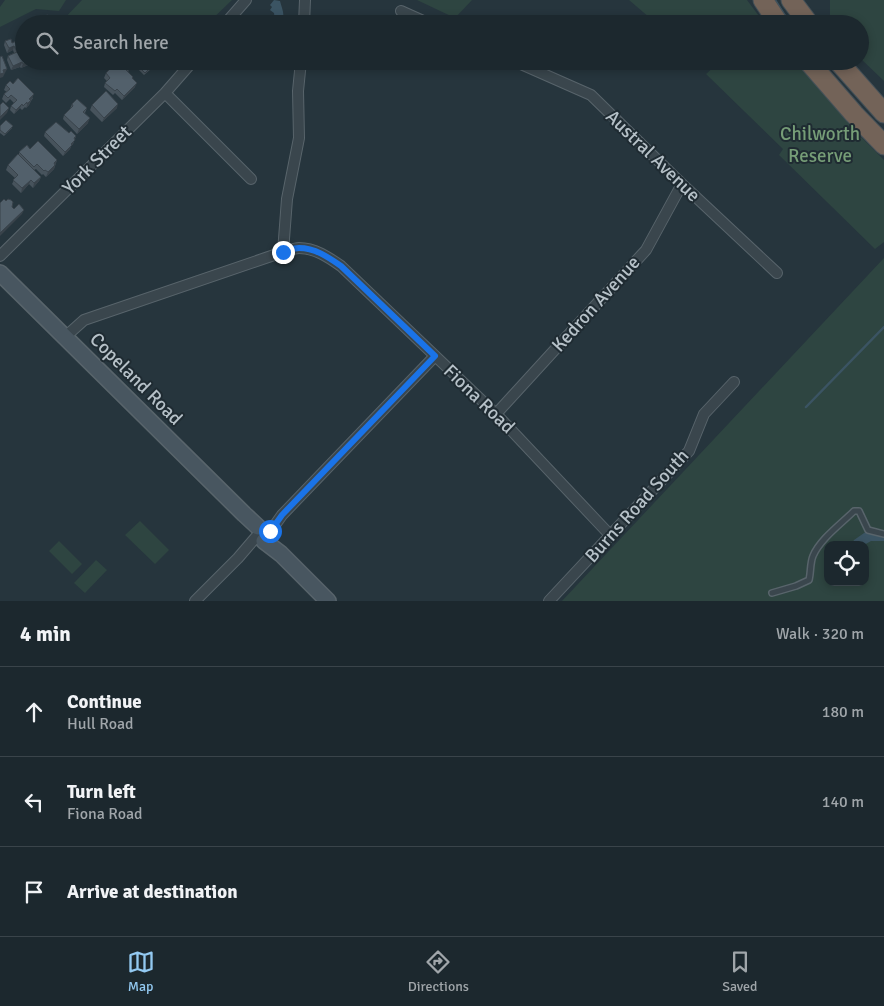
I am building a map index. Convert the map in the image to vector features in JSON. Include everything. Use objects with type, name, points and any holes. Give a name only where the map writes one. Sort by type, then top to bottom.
[{"type":"highway","points":[[763,0],[773,15]]},
{"type":"highway","points":[[791,0],[802,15]]},
{"type":"highway","points":[[816,70],[884,145]]},
{"type":"highway","points":[[846,70],[884,113]]},
{"type":"main road","points":[[0,260],[0,269]]},
{"type":"main road","name":"Copeland Road","points":[[0,273],[244,514],[328,601]]},
{"type":"street","points":[[233,15],[246,0]]},
{"type":"street","points":[[304,15],[305,0]]},
{"type":"street","points":[[401,11],[410,15]]},
{"type":"street","name":"York Street","points":[[0,256],[165,93],[185,70]]},
{"type":"street","points":[[283,252],[287,199],[299,138],[298,91],[300,70]]},
{"type":"street","name":"Austral Avenue","points":[[534,70],[591,95],[777,273]]},
{"type":"street","points":[[165,93],[252,179]]},
{"type":"street","name":"Kedron Avenue","points":[[496,414],[646,250],[682,184]]},
{"type":"street","name":"Fiona Road","points":[[66,337],[84,320],[283,252],[299,248],[314,250],[341,266],[496,414],[610,535]]},
{"type":"street","points":[[195,601],[282,515],[435,356]]},
{"type":"street","name":"Burns Road South","points":[[549,601],[689,451],[704,414],[734,382]]},
{"type":"lane","points":[[772,593],[809,580],[812,558],[820,544],[854,511],[859,511],[868,530],[884,534]]},
{"type":"green space","points":[[5,0],[66,0],[59,11],[36,9],[24,15],[15,15],[15,20],[0,27],[0,7]]},
{"type":"green space","points":[[82,0],[232,0],[216,15],[68,15]]},
{"type":"green space","points":[[417,0],[472,0],[458,15],[449,15]]},
{"type":"green space","points":[[629,0],[747,0],[758,15],[646,15]]},
{"type":"green space","points":[[830,0],[884,0],[884,81],[869,67],[869,15],[830,15]]},
{"type":"green space","name":"Chilworth Reserve","points":[[710,70],[803,70],[857,133],[884,160],[884,242],[875,249],[779,155],[783,149],[706,74]]},
{"type":"green space","points":[[884,258],[884,601],[562,601]]},
{"type":"green space","points":[[140,521],[169,550],[155,564],[125,535]]},
{"type":"green space","points":[[59,541],[82,564],[72,574],[49,551]]},
{"type":"green space","points":[[96,560],[107,570],[85,593],[74,583]]},
{"type":"water","points":[[274,0],[280,1],[283,15],[274,15],[270,10],[272,7],[270,5]]},
{"type":"water","points":[[867,531],[884,535],[884,541],[869,542],[854,540]]},
{"type":"building","points":[[11,39],[12,43],[15,42],[15,48],[14,46],[9,48],[5,41]]},
{"type":"building","points":[[15,53],[15,65],[13,66],[8,56]]},
{"type":"building","points":[[2,56],[7,69],[3,70],[4,73],[0,74],[0,57]]},
{"type":"building","points":[[109,70],[126,70],[137,83],[124,96],[117,89],[115,91],[105,83],[110,78],[106,73]]},
{"type":"building","points":[[18,78],[34,94],[27,104],[27,102],[23,106],[22,104],[16,110],[11,106],[17,100],[11,95],[8,98],[4,94],[10,89],[6,85],[10,81],[13,84]]},
{"type":"building","points":[[106,91],[118,104],[104,118],[92,105]]},
{"type":"building","points":[[77,99],[87,108],[83,112],[90,118],[79,129],[64,115]]},
{"type":"building","points":[[3,102],[9,108],[0,117],[0,105]]},
{"type":"building","points":[[6,120],[13,126],[5,134],[0,130],[0,126]]},
{"type":"building","points":[[56,122],[69,133],[71,131],[76,136],[72,145],[65,152],[45,132]]},
{"type":"building","points":[[38,141],[57,160],[48,172],[44,171],[37,164],[34,167],[19,152],[27,145],[30,149]]},
{"type":"building","points":[[18,154],[41,177],[34,183],[31,180],[22,188],[13,180],[18,175],[8,165]]},
{"type":"building","points":[[4,199],[13,202],[12,207],[14,209],[19,204],[24,210],[0,233],[0,203]]},
{"type":"waterway","points":[[775,0],[784,15]]},
{"type":"waterway","points":[[806,407],[884,327]]},
{"type":"route","points":[[270,531],[282,515],[435,356],[341,266],[328,257],[314,250],[299,248],[283,252]]}]
